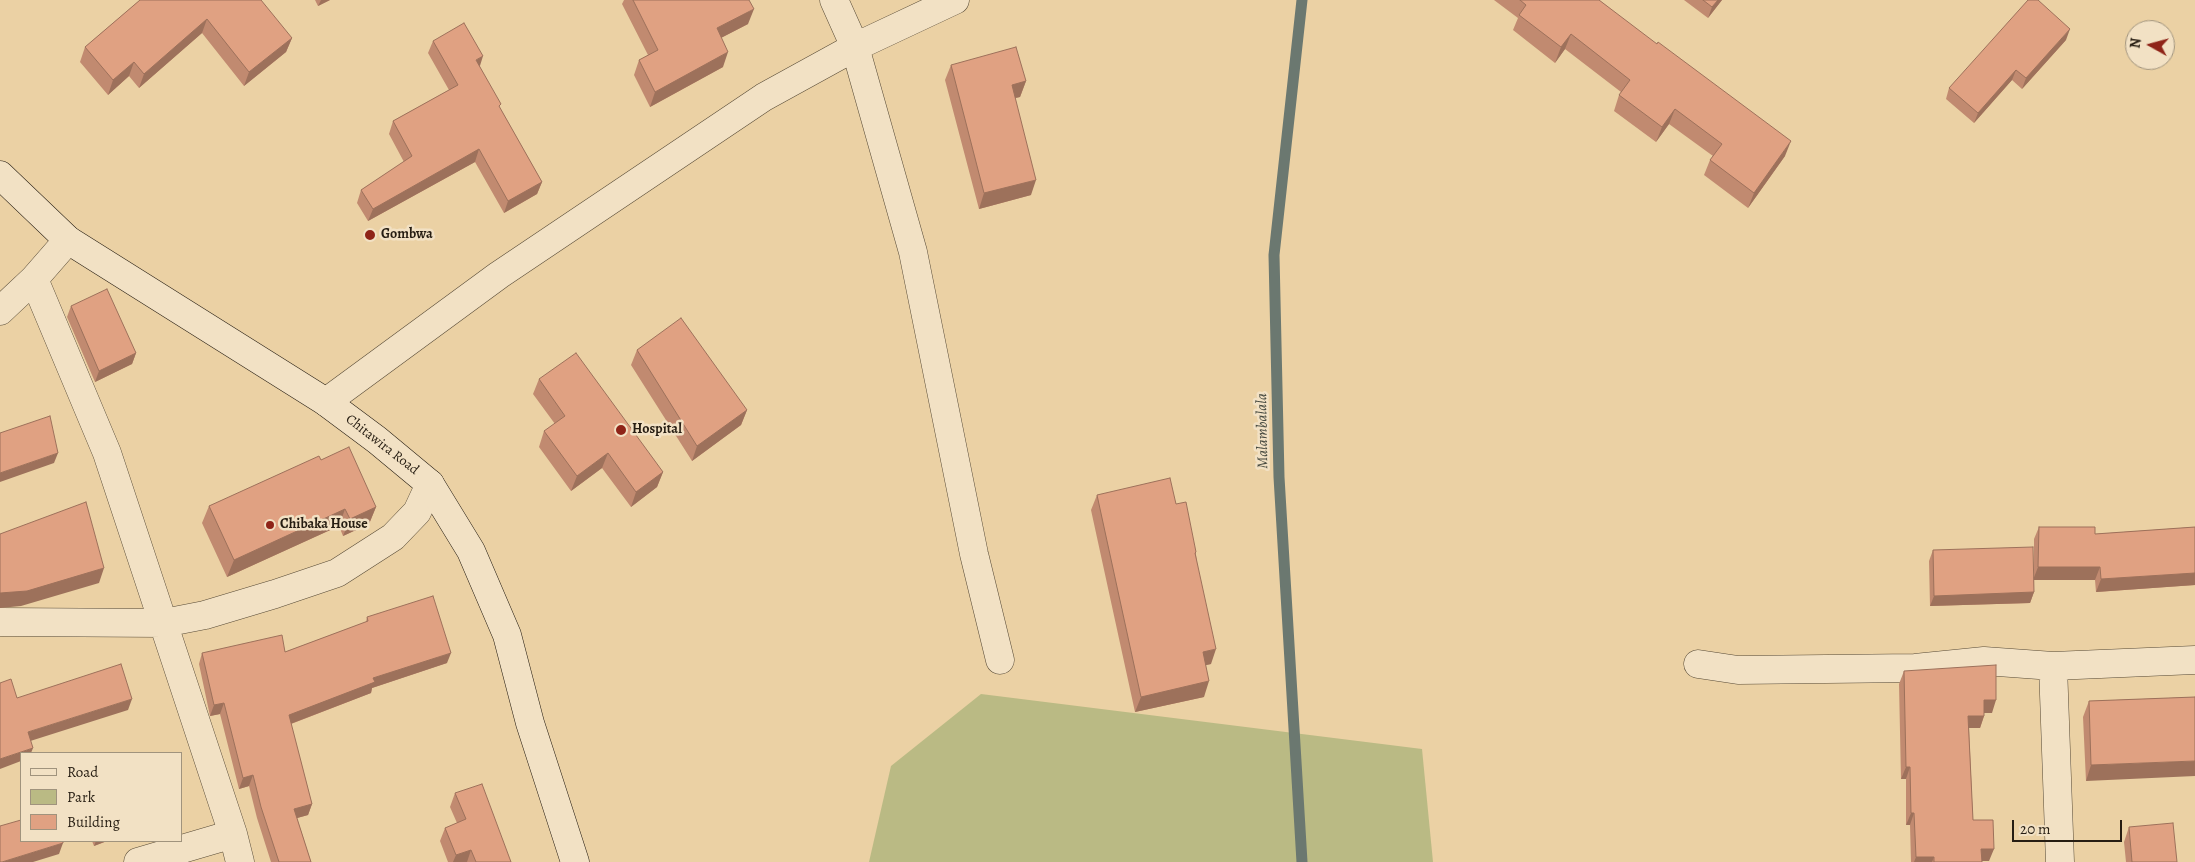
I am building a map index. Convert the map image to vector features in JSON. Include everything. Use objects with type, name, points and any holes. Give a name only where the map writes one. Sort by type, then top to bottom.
[{"type":"street","points":[[834,0],[855,48],[913,252],[974,554],[1000,660]]},
{"type":"street","points":[[326,402],[499,275],[764,97],[855,48],[954,0]]},
{"type":"street","name":"Chitawira Road","points":[[0,175],[68,240],[326,402],[377,440],[430,484],[471,551],[507,635],[530,723],[575,862]]},
{"type":"street","points":[[0,311],[34,278],[68,240]]},
{"type":"street","points":[[34,278],[107,453],[233,834],[240,862]]},
{"type":"street","points":[[0,622],[164,623],[205,615],[337,573],[393,537],[417,512],[430,484]]},
{"type":"street","points":[[1698,664],[1738,670],[1915,668],[1984,661],[2053,666],[2195,660]]},
{"type":"street","points":[[2053,666],[2060,862]]},
{"type":"street","points":[[138,862],[233,834]]},
{"type":"green space","points":[[981,694],[1422,749],[1433,862],[869,862],[891,766]]},
{"type":"building","points":[[140,0],[261,0],[292,38],[249,72],[207,19],[144,74],[134,62],[113,80],[85,47]]},
{"type":"building","points":[[633,0],[749,0],[754,9],[717,28],[728,52],[655,92],[639,60],[658,50]]},
{"type":"building","points":[[1520,0],[1599,0],[1791,141],[1754,193],[1710,160],[1722,144],[1675,109],[1662,127],[1619,95],[1630,80],[1571,34],[1561,47],[1519,15],[1526,5]]},
{"type":"building","points":[[1703,0],[1718,0],[1712,7]]},
{"type":"building","points":[[2028,0],[2038,0],[2070,29],[2026,78],[2016,70],[1978,113],[1949,88]]},
{"type":"building","points":[[464,23],[483,56],[476,60],[501,104],[499,106],[542,182],[508,201],[479,149],[373,209],[361,190],[412,156],[393,121],[458,85],[433,41]]},
{"type":"building","points":[[1016,47],[1026,81],[1012,85],[1036,180],[984,193],[951,65]]},
{"type":"building","points":[[107,289],[136,353],[99,371],[71,306]]},
{"type":"building","points":[[681,318],[747,410],[697,446],[637,350]]},
{"type":"building","points":[[576,353],[663,472],[636,492],[608,453],[577,476],[544,431],[565,416],[539,379]]},
{"type":"building","points":[[50,416],[58,453],[0,473],[0,433]]},
{"type":"building","points":[[349,447],[376,507],[350,519],[345,509],[234,560],[209,506],[319,456],[321,460]]},
{"type":"building","points":[[1170,478],[1176,504],[1186,502],[1216,649],[1203,652],[1209,681],[1141,697],[1097,495]]},
{"type":"building","points":[[86,502],[104,568],[27,591],[0,593],[0,534]]},
{"type":"building","points":[[2039,527],[2095,527],[2095,534],[2195,527],[2195,573],[2101,579],[2100,567],[2038,567]]},
{"type":"building","points":[[2033,547],[2034,592],[1934,596],[1933,550]]},
{"type":"building","points":[[433,596],[451,653],[373,678],[375,682],[289,715],[312,804],[294,809],[311,862],[279,862],[253,775],[243,778],[224,703],[214,705],[202,653],[282,635],[285,652],[368,621],[367,617]]},
{"type":"building","points":[[121,664],[132,699],[28,732],[33,748],[0,759],[0,683],[11,679],[17,698]]},
{"type":"building","points":[[1996,665],[1996,700],[1984,700],[1984,716],[1968,716],[1973,820],[1993,820],[1994,849],[1981,849],[1982,862],[1934,862],[1934,857],[1916,857],[1914,813],[1911,813],[1910,767],[1906,767],[1904,671]]},
{"type":"building","points":[[2195,697],[2195,761],[2091,765],[2089,701]]},
{"type":"building","points":[[482,784],[511,862],[476,862],[471,850],[456,855],[445,828],[466,819],[455,793]]},
{"type":"building","points":[[20,820],[20,842],[63,843],[0,862],[0,826]]},
{"type":"building","points":[[2173,823],[2177,862],[2132,862],[2129,827]]},
{"type":"waterway","name":"Malambalala","points":[[1302,0],[1274,255],[1279,477],[1302,862]]},
{"type":"place","name":"Gombwa","points":[[370,235]]},
{"type":"place","name":"Hospital","points":[[621,430]]},
{"type":"place","name":"Chibaka House","points":[[270,525]]}]
